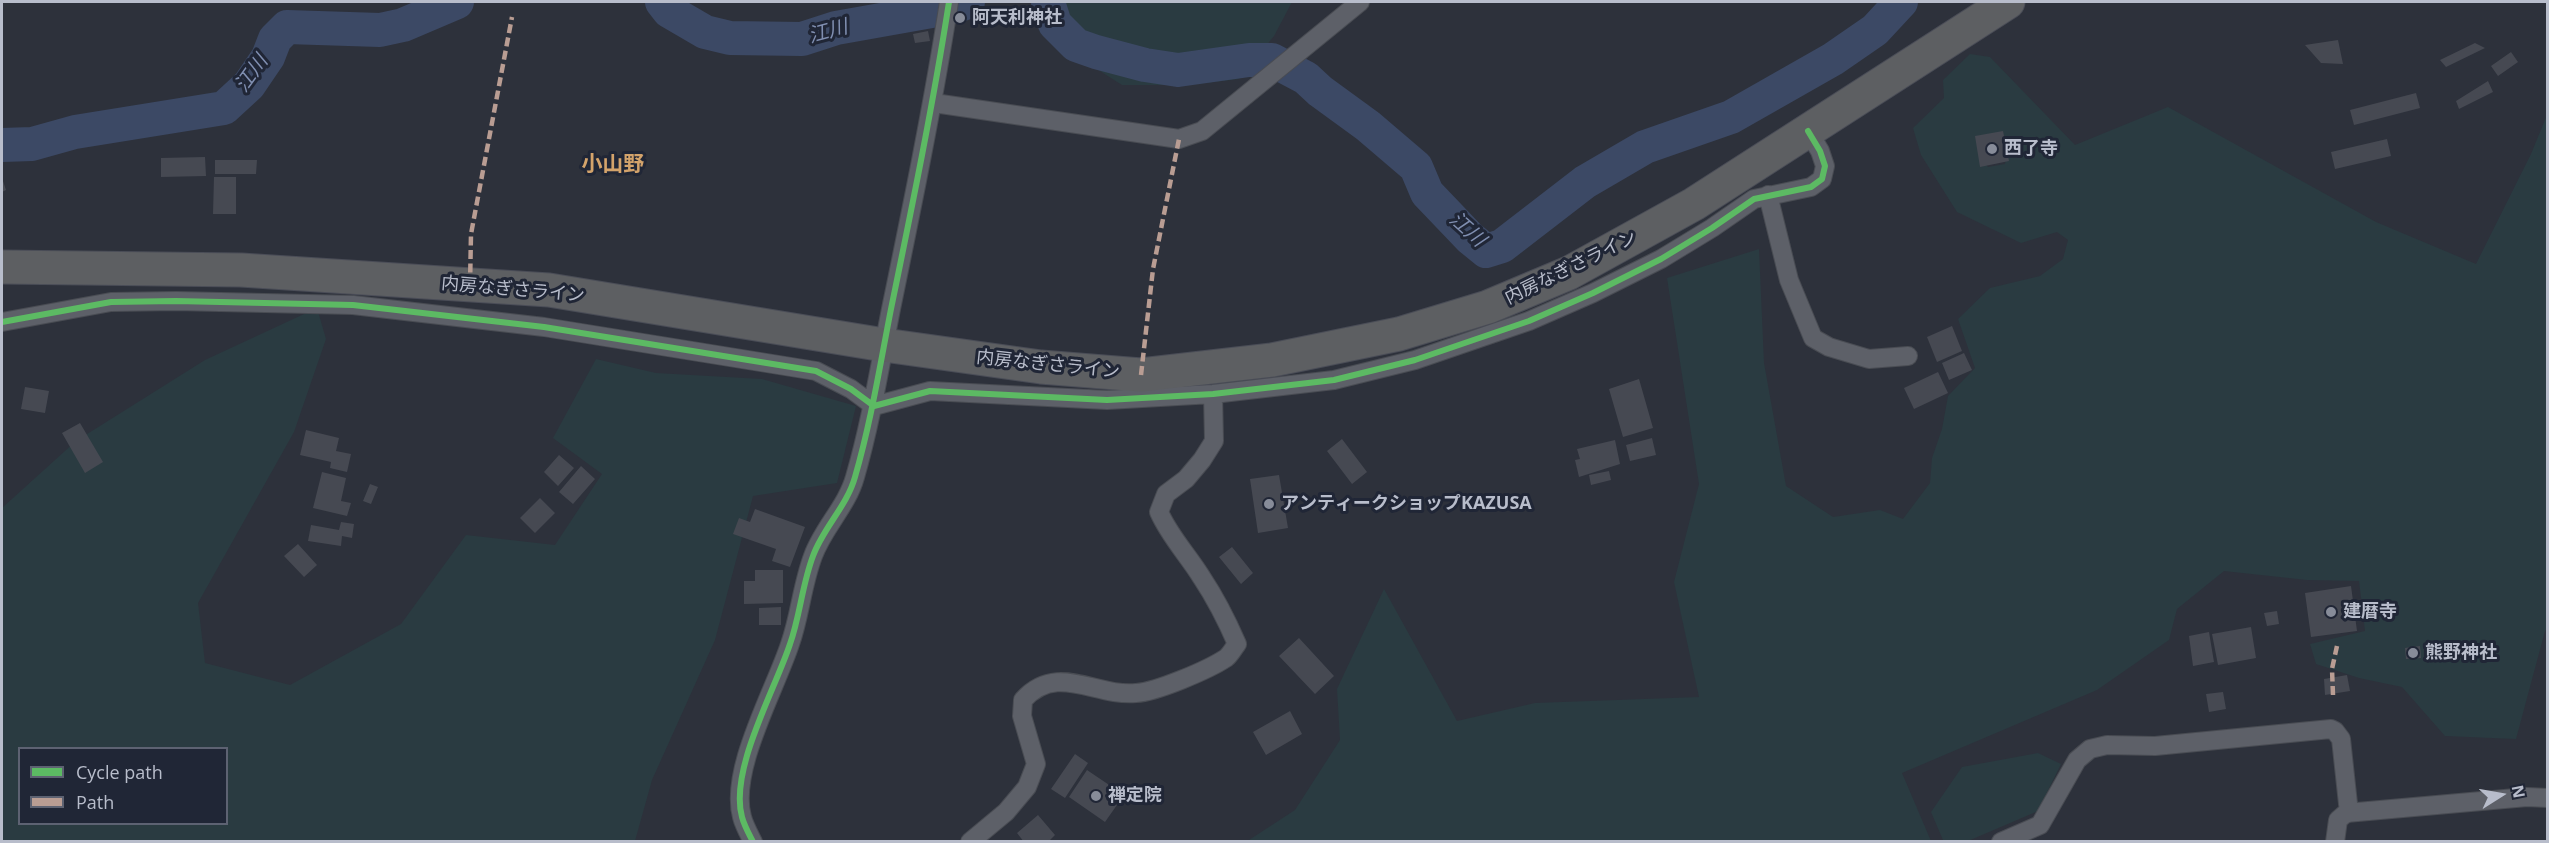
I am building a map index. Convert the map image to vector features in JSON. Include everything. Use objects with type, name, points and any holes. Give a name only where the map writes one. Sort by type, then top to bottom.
[{"type":"highway","name":"内房なぎさライン","points":[[2,267],[241,270],[549,290],[884,345],[1041,367],[1140,375],[1272,360],[1399,334],[1488,307],[1569,273],[1694,204],[2008,2]]},
{"type":"street","points":[[934,103],[1179,139],[1202,131],[1360,2]]},
{"type":"street","points":[[753,842],[742,816],[740,783],[761,719],[791,643],[813,556],[834,515],[850,495],[874,406],[884,345],[934,103],[948,10]]},
{"type":"street","points":[[874,406],[930,391],[1107,399],[1213,394],[1334,380],[1415,360],[1468,344],[1529,321],[1628,276],[1702,234],[1754,200],[1811,187],[1822,179],[1825,166],[1821,151],[1808,131]]},
{"type":"street","points":[[1768,195],[1789,280],[1813,338],[1829,348],[1869,359],[1908,356]]},
{"type":"street","points":[[2,322],[111,302],[176,301],[353,305],[544,327],[816,371],[851,389],[874,406]]},
{"type":"street","points":[[970,842],[1006,812],[1027,787],[1036,764],[1022,716],[1023,700],[1032,690],[1071,681],[1105,690],[1135,693],[1155,689],[1228,657],[1237,644],[1202,577],[1167,531],[1159,512],[1166,494],[1186,479],[1214,441],[1213,394]]},
{"type":"street","points":[[2001,842],[2040,825],[2077,760],[2090,749],[2107,745],[2155,746],[2335,730],[2341,739],[2349,813]]},
{"type":"street","points":[[2335,842],[2338,820],[2349,813],[2527,797],[2547,798]]},
{"type":"shaded area","points":[[1048,2],[1292,2],[1274,36],[1239,79],[1189,85],[1122,85],[1059,45]]},
{"type":"shaded area","points":[[1970,54],[1990,57],[2075,145],[2168,107],[2376,222],[2476,264],[2531,154],[2547,115],[2547,629],[2516,739],[2445,736],[2402,687],[2359,678],[2316,664],[2310,644],[2365,631],[2359,581],[2307,580],[2224,571],[2177,609],[2169,640],[2097,690],[1902,773],[1931,841],[1246,842],[1295,810],[1340,740],[1337,689],[1384,589],[1457,721],[1535,703],[1699,697],[1674,582],[1699,484],[1667,278],[1759,249],[1764,363],[1786,486],[1833,517],[1880,510],[1903,519],[1930,483],[1932,458],[1942,429],[1948,396],[1975,368],[1958,319],[1990,288],[2040,276],[2063,259],[2068,240],[2057,232],[2021,243],[1957,212],[1921,155],[1913,128],[1944,98],[1943,80]],"holes":[[[2006,158],[2005,164],[1988,167],[1983,161]]]},
{"type":"shaded area","points":[[317,308],[326,339],[294,432],[198,603],[205,663],[290,685],[401,624],[466,535],[555,545],[602,474],[553,438],[596,359],[656,373],[762,379],[856,406],[837,483],[753,496],[715,640],[652,780],[635,841],[2,841],[2,508],[76,441],[205,360]]},
{"type":"shaded area","points":[[2038,753],[2061,764],[2038,811],[1968,841],[1943,840],[1931,812],[1962,767]]},
{"type":"building","points":[[928,31],[930,41],[915,43],[913,34]]},
{"type":"building","points":[[2338,40],[2343,64],[2321,63],[2305,45]]},
{"type":"building","points":[[2475,43],[2485,48],[2446,67],[2440,60]]},
{"type":"building","points":[[2511,52],[2518,62],[2498,76],[2491,66]]},
{"type":"building","points":[[2488,81],[2493,92],[2459,109],[2456,101]]},
{"type":"building","points":[[2416,93],[2420,108],[2354,125],[2350,110]]},
{"type":"building","name":"西了寺","points":[[2003,131],[2009,161],[1980,167],[1975,136]]},
{"type":"building","points":[[2387,139],[2391,156],[2335,169],[2331,152]]},
{"type":"building","points":[[205,157],[206,176],[161,177],[161,158]]},
{"type":"building","points":[[215,160],[257,160],[256,174],[215,174]]},
{"type":"building","points":[[214,177],[236,177],[236,214],[213,214]]},
{"type":"building","points":[[2,178],[6,190],[2,192]]},
{"type":"building","points":[[1952,326],[1962,351],[1937,362],[1927,337]]},
{"type":"building","points":[[1964,353],[1972,370],[1949,380],[1942,363]]},
{"type":"building","points":[[1938,372],[1948,393],[1914,409],[1904,388]]},
{"type":"building","points":[[1639,379],[1653,428],[1623,437],[1609,389]]},
{"type":"building","points":[[25,387],[49,391],[45,413],[21,409]]},
{"type":"building","points":[[80,423],[103,462],[85,473],[62,433]]},
{"type":"building","points":[[306,430],[339,438],[336,451],[351,454],[347,472],[330,468],[331,462],[300,455]]},
{"type":"building","points":[[1652,438],[1656,455],[1630,461],[1626,445]]},
{"type":"building","points":[[1342,439],[1367,472],[1352,484],[1327,451]]},
{"type":"building","points":[[1615,440],[1620,464],[1579,477],[1575,460],[1580,459],[1577,449]]},
{"type":"building","points":[[559,455],[574,468],[558,486],[544,472]]},
{"type":"building","points":[[581,466],[595,479],[573,504],[559,492]]},
{"type":"building","points":[[1609,471],[1611,480],[1591,485],[1589,475]]},
{"type":"building","points":[[322,472],[346,478],[341,501],[351,503],[347,516],[313,508]]},
{"type":"building","name":"アンティークショップKAZUSA","points":[[1279,475],[1288,528],[1258,533],[1250,479]]},
{"type":"building","points":[[370,484],[378,487],[371,504],[363,501]]},
{"type":"building","points":[[540,498],[555,513],[535,533],[520,518]]},
{"type":"building","points":[[755,509],[805,527],[790,567],[772,561],[776,549],[733,534],[739,518],[750,522]]},
{"type":"building","points":[[341,522],[354,524],[352,538],[342,536],[341,546],[308,541],[311,525],[339,530]]},
{"type":"building","points":[[298,544],[317,565],[304,577],[284,556]]},
{"type":"building","points":[[1232,547],[1253,573],[1241,584],[1219,557]]},
{"type":"building","points":[[755,570],[783,570],[783,603],[744,604],[744,581],[755,581]]},
{"type":"building","name":"建暦寺","points":[[2351,586],[2357,631],[2311,637],[2305,593]]},
{"type":"building","points":[[781,607],[781,625],[759,625],[759,608]]},
{"type":"building","points":[[2277,611],[2279,624],[2267,626],[2264,613]]},
{"type":"building","points":[[2251,627],[2256,658],[2218,665],[2212,634]]},
{"type":"building","points":[[2209,632],[2214,662],[2193,666],[2189,636]]},
{"type":"building","points":[[1299,638],[1334,676],[1315,694],[1279,656]]},
{"type":"building","name":"熊野神社","points":[[2420,646],[2421,658],[2406,659],[2405,648]]},
{"type":"building","points":[[2347,675],[2350,691],[2325,695],[2324,679]]},
{"type":"building","points":[[2223,692],[2226,709],[2209,712],[2206,694]]},
{"type":"building","points":[[1290,711],[1302,734],[1266,755],[1253,732]]},
{"type":"building","points":[[1075,754],[1088,763],[1065,798],[1051,789]]},
{"type":"building","name":"禅定院","points":[[1087,770],[1124,795],[1105,822],[1069,797]]},
{"type":"building","points":[[1038,815],[1055,835],[1048,842],[1024,842],[1017,833]]},
{"type":"waterway","name":"江川","points":[[2,145],[32,144],[75,132],[224,108],[249,85],[268,57],[275,39],[287,27],[380,30],[403,25],[457,2]]},
{"type":"waterway","name":"江川","points":[[662,2],[669,11],[705,32],[730,38],[802,39],[836,28],[954,7],[968,2]]},
{"type":"waterway","name":"江川","points":[[1048,2],[1055,24],[1076,45],[1096,52],[1145,65],[1178,70],[1249,60],[1272,60],[1306,78],[1416,167],[1427,193],[1470,238],[1486,251],[1502,246],[1585,182],[1645,147],[1731,117],[1833,59],[1875,30],[1901,2]]},
{"type":"marked path","points":[[470,286],[471,234],[512,17]]},
{"type":"marked path","points":[[1141,375],[1153,269],[1179,139]]},
{"type":"marked path","points":[[2333,695],[2332,669],[2337,646]]},
{"type":"cycle path","points":[[753,842],[742,817],[740,798],[742,777],[756,730],[790,644],[813,556],[851,488],[861,456],[922,156],[949,2]]},
{"type":"cycle path","points":[[2,322],[111,302],[176,301],[353,305],[544,327],[816,371],[851,389],[874,406],[930,391],[1107,400],[1213,394],[1334,380],[1415,360],[1529,321],[1593,293],[1661,259],[1754,199],[1811,187],[1822,179],[1825,166],[1820,151],[1808,131]]},
{"type":"place","name":"阿天利神社","points":[[960,18]]},
{"type":"place","name":"西了寺","points":[[1992,149]]},
{"type":"place","name":"アンティークショップKAZUSA","points":[[1269,504]]},
{"type":"place","name":"建暦寺","points":[[2331,612]]},
{"type":"place","name":"熊野神社","points":[[2413,653]]},
{"type":"place","name":"禅定院","points":[[1096,796]]},
{"type":"district","name":"小山野","points":[[613,165]]}]
